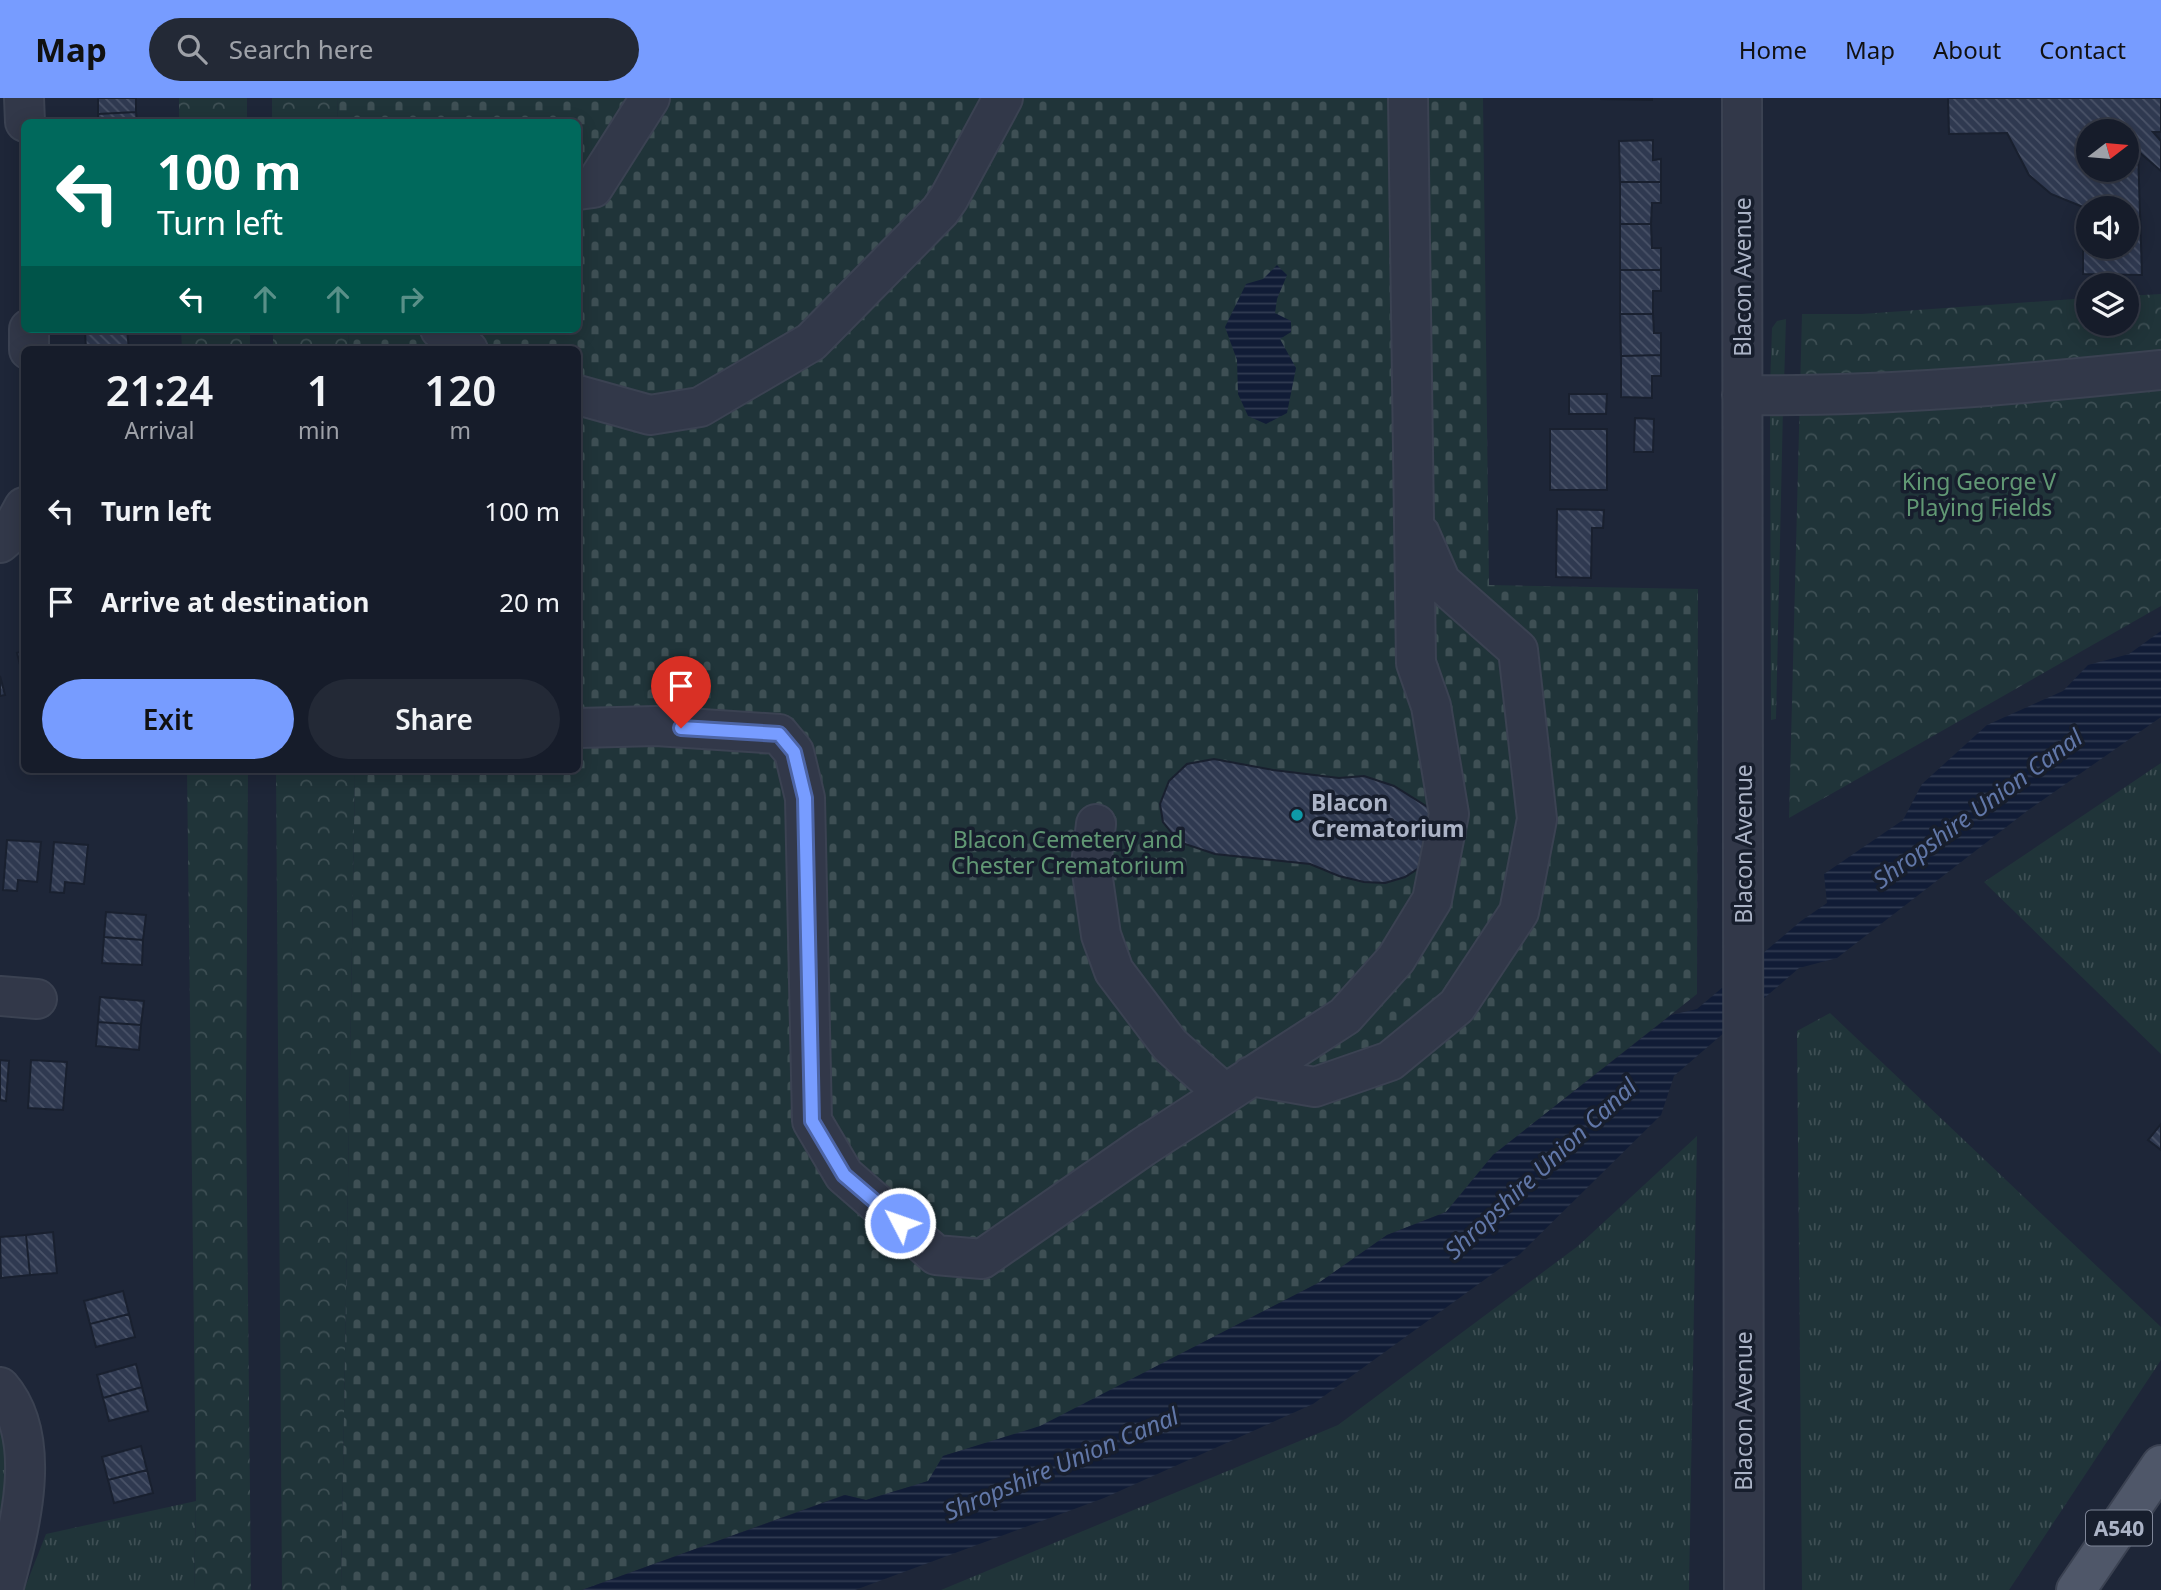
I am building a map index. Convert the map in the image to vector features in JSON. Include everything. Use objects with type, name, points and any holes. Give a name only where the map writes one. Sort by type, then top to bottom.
[{"type":"main road","name":"A540","points":[[2076,1590],[2161,1465]]},
{"type":"street","points":[[24,98],[24,119]]},
{"type":"street","points":[[581,190],[593,188],[650,98]]},
{"type":"street","points":[[581,397],[650,415],[699,407],[811,342],[940,211],[1003,98]]},
{"type":"street","points":[[581,728],[656,726],[779,734],[794,752],[805,798],[812,1121],[844,1175],[936,1255],[982,1259],[1143,1147],[1345,1016],[1396,959],[1432,900],[1449,814],[1431,706],[1416,663],[1408,98]]},
{"type":"street","name":"Blacon Avenue","points":[[1742,98],[1744,1590]]},
{"type":"street","points":[[445,333],[463,346]]},
{"type":"street","points":[[1742,395],[1791,396],[1964,386],[2161,370]]},
{"type":"street","points":[[0,543],[8,536],[21,512]]},
{"type":"street","points":[[1096,824],[1091,865],[1101,935],[1114,971],[1170,1045],[1238,1085],[1315,1087],[1390,1062],[1457,1006],[1519,912],[1537,819],[1518,650],[1441,582],[1414,520]]},
{"type":"street","points":[[0,1387],[7,1395],[20,1429],[26,1466],[20,1528],[3,1590]]},
{"type":"green space","points":[[179,98],[247,98],[247,119],[179,119]]},
{"type":"green space","points":[[272,98],[337,98],[338,119],[272,119]]},
{"type":"green space","name":"Blacon Cemetery and Chester Crematorium","points":[[337,98],[1483,98],[1489,585],[1698,589],[1697,994],[1493,1155],[1446,1212],[1387,1235],[1320,1282],[1040,1427],[943,1456],[929,1481],[866,1500],[844,1495],[582,1590],[341,1590],[355,773],[581,773],[581,346],[349,346],[348,333],[581,333],[581,119],[338,119]]},
{"type":"green space","name":"King George V Playing Fields","points":[[2161,294],[2161,606],[1789,818],[1802,314],[1861,314],[2076,299],[2076,336],[2139,336],[2139,295]]},
{"type":"green space","points":[[1786,319],[1784,385],[1770,386],[1772,328],[1777,321]]},
{"type":"green space","points":[[181,333],[250,333],[250,346],[182,346]]},
{"type":"green space","points":[[273,333],[348,333],[349,346],[273,346]]},
{"type":"green space","points":[[1770,408],[1783,408],[1776,719],[1771,720]]},
{"type":"green space","points":[[2161,763],[2161,1054],[1984,882]]},
{"type":"green space","points":[[187,773],[248,773],[246,1104],[251,1590],[194,1590],[196,1501]]},
{"type":"green space","points":[[276,773],[355,773],[341,1590],[282,1590]]},
{"type":"green space","points":[[1830,1013],[2161,1327],[2161,1360],[2009,1590],[1802,1590],[1797,1031]]},
{"type":"green space","points":[[1697,1136],[1689,1590],[941,1590],[1338,1425],[1578,1246]]},
{"type":"green space","points":[[0,1412],[10,1439],[7,1487],[0,1518]]},
{"type":"green space","points":[[196,1501],[194,1590],[24,1590],[46,1534]]},
{"type":"water","points":[[1277,265],[1287,275],[1277,299],[1275,313],[1291,321],[1291,332],[1280,339],[1296,368],[1287,413],[1266,424],[1248,416],[1238,394],[1237,360],[1225,327],[1246,284],[1263,279]]},
{"type":"water","name":"Shropshire Union Canal","points":[[2161,631],[2161,717],[2027,811],[1837,958],[1799,968],[1674,1076],[1661,1115],[1520,1254],[1313,1404],[1104,1498],[855,1590],[582,1590],[845,1495],[866,1500],[928,1481],[943,1456],[1040,1426],[1320,1282],[1387,1235],[1446,1212],[1493,1155],[1671,1015],[1697,1009],[1801,921],[1827,903],[1824,874],[1903,820],[1922,784],[1987,725],[2063,691],[2088,665],[2129,654]]},
{"type":"building","points":[[98,98],[136,98],[136,112],[98,114]]},
{"type":"building","points":[[1652,98],[1652,100],[1601,99]]},
{"type":"building","points":[[1948,98],[2161,98],[2161,132],[2153,132],[2161,141],[2161,171],[2139,152],[2139,119],[2076,119],[2076,182],[2139,182],[2142,275],[2083,273],[2083,259],[2139,259],[2139,196],[2076,196],[2076,204],[2051,194],[2029,175],[2007,133],[1949,134]]},
{"type":"building","points":[[136,112],[137,119],[98,119],[98,114]]},
{"type":"building","points":[[1653,140],[1653,160],[1661,159],[1661,182],[1620,182],[1619,141]]},
{"type":"building","points":[[1620,182],[1661,182],[1661,203],[1652,203],[1651,224],[1620,224]]},
{"type":"building","points":[[1620,224],[1651,224],[1652,248],[1661,248],[1661,270],[1620,270]]},
{"type":"building","points":[[1620,270],[1661,270],[1661,291],[1653,291],[1653,314],[1620,314]]},
{"type":"building","points":[[1620,314],[1653,314],[1654,333],[1661,333],[1661,355],[1621,356]]},
{"type":"building","points":[[85,333],[127,333],[129,346],[86,346]]},
{"type":"building","points":[[1661,355],[1661,376],[1652,376],[1652,398],[1621,397],[1621,356]]},
{"type":"building","points":[[1569,394],[1607,394],[1606,414],[1569,414]]},
{"type":"building","points":[[1635,418],[1654,419],[1653,452],[1634,452]]},
{"type":"building","points":[[1550,429],[1607,429],[1607,490],[1550,490]]},
{"type":"building","points":[[1557,509],[1604,510],[1603,528],[1592,528],[1591,578],[1556,577]]},
{"type":"building","points":[[21,652],[21,668],[17,653]]},
{"type":"building","points":[[0,676],[5,695],[0,696]]},
{"type":"building","name":"Blacon Crematorium","points":[[1214,759],[1339,778],[1364,776],[1394,786],[1429,808],[1435,823],[1422,866],[1405,877],[1385,883],[1364,882],[1339,876],[1310,864],[1215,854],[1179,842],[1163,822],[1160,804],[1169,781],[1187,764]]},
{"type":"building","points":[[7,840],[41,842],[37,882],[18,880],[17,891],[3,890]]},
{"type":"building","points":[[54,842],[88,845],[84,884],[65,882],[64,893],[50,892]]},
{"type":"building","points":[[106,912],[146,915],[143,940],[104,937]]},
{"type":"building","points":[[104,937],[143,940],[142,965],[102,963]]},
{"type":"building","points":[[100,997],[144,1001],[141,1025],[98,1022]]},
{"type":"building","points":[[98,1022],[141,1025],[139,1050],[96,1046]]},
{"type":"building","points":[[0,1060],[9,1061],[6,1101],[0,1100]]},
{"type":"building","points":[[31,1060],[67,1062],[63,1110],[28,1108]]},
{"type":"building","points":[[2161,1124],[2161,1150],[2148,1140]]},
{"type":"building","points":[[53,1232],[57,1273],[30,1275],[26,1235]]},
{"type":"building","points":[[26,1235],[30,1275],[1,1278],[0,1237]]},
{"type":"building","points":[[123,1291],[129,1314],[90,1324],[84,1301]]},
{"type":"building","points":[[129,1314],[135,1337],[96,1347],[90,1324]]},
{"type":"building","points":[[136,1364],[142,1387],[103,1398],[97,1375]]},
{"type":"building","points":[[142,1387],[148,1411],[109,1421],[103,1398]]},
{"type":"building","points":[[141,1446],[147,1470],[108,1480],[102,1457]]},
{"type":"building","points":[[147,1470],[153,1493],[114,1503],[108,1480]]},
{"type":"place","name":"Blacon Crematorium","points":[[1297,815]]},
{"type":"route","points":[[681,728],[779,734],[794,752],[805,798],[812,1121],[844,1175],[900,1223]]}]
